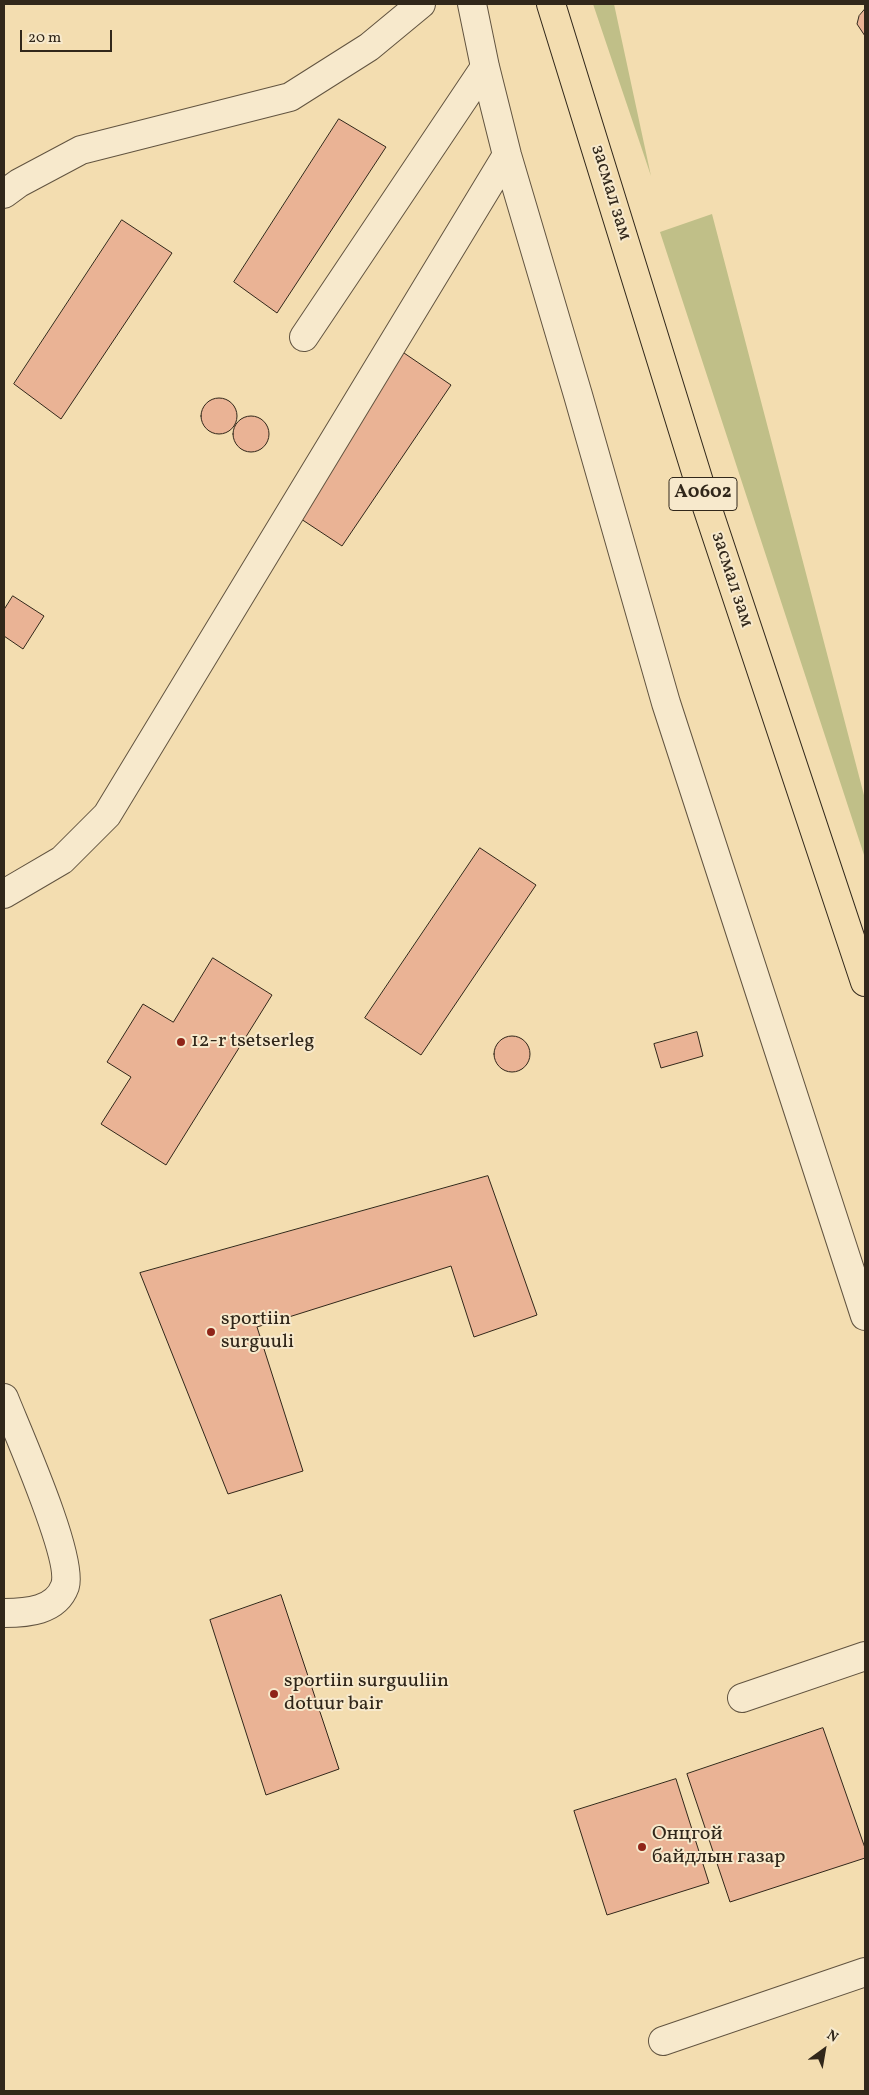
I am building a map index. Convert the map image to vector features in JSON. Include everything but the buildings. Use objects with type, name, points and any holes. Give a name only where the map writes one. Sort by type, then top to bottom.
[{"type":"highway","name":"засмал зам","points":[[551,4],[704,498],[865,982]]},
{"type":"street","points":[[4,194],[19,183],[81,150],[290,97],[369,47],[421,4]]},
{"type":"street","points":[[472,4],[506,155],[578,395],[666,703],[865,1316]]},
{"type":"street","points":[[304,337],[485,67]]},
{"type":"street","points":[[4,894],[62,860],[107,815],[506,155]]},
{"type":"street","points":[[4,1398],[58,1534],[67,1573],[65,1586],[58,1598],[46,1607],[26,1614],[4,1613]]},
{"type":"street","points":[[742,1698],[865,1656]]},
{"type":"street","points":[[663,2041],[865,1972]]},
{"type":"shaded area","points":[[593,4],[614,4],[651,176]]},
{"type":"shaded area","points":[[712,214],[865,799],[865,858],[660,232]]},
{"type":"place","name":"12-r tsetserleg","points":[[181,1042]]},
{"type":"place","name":"sportiin surguuli","points":[[211,1332]]},
{"type":"place","name":"sportiin surguuliin dotuur bair","points":[[274,1694]]},
{"type":"place","name":"Онцгой байдлын газар","points":[[642,1847]]}]
